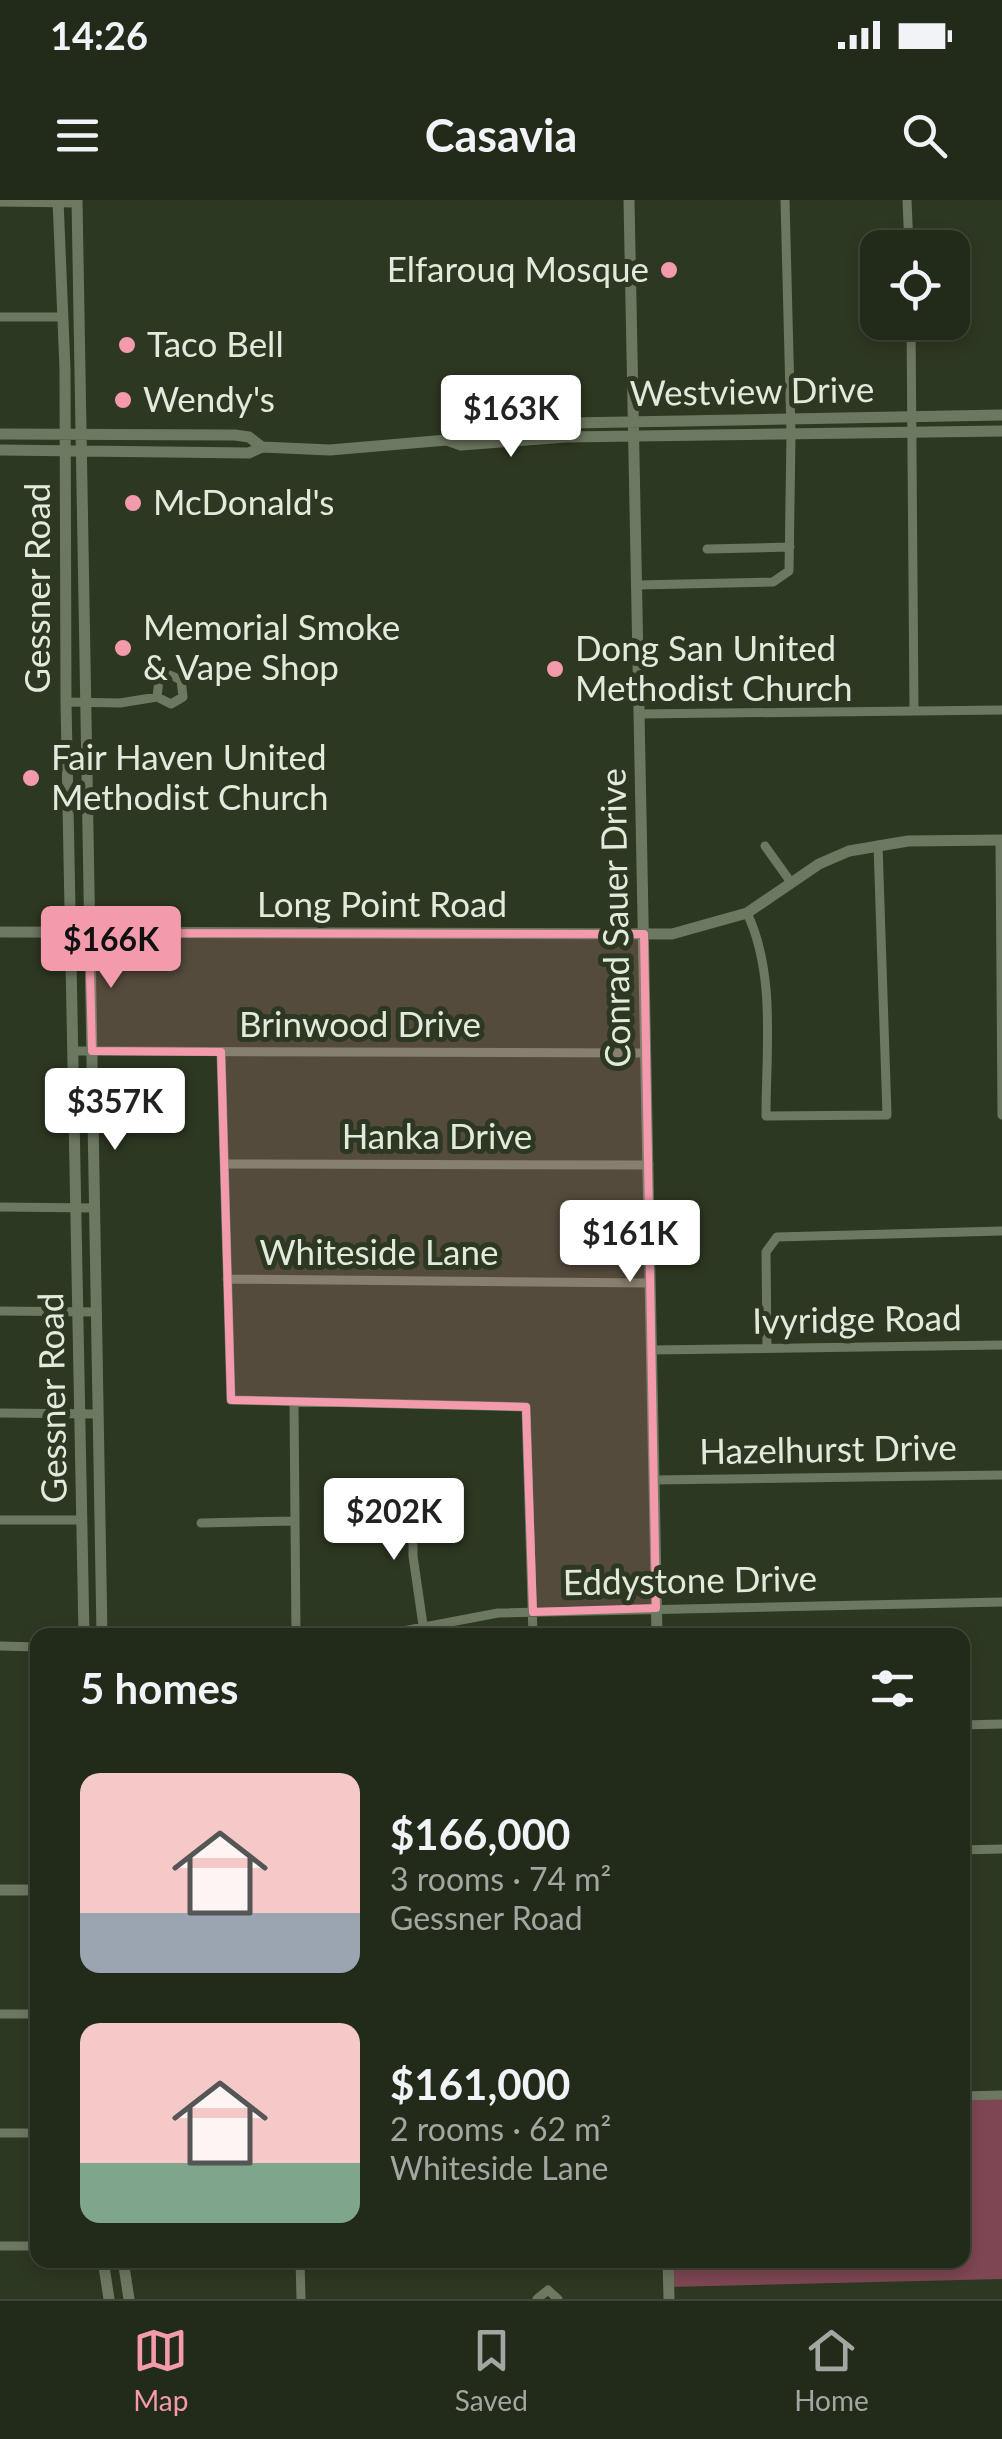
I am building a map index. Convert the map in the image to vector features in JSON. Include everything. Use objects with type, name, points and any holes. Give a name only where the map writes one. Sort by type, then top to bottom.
[{"type":"main road","name":"Conrad Sauer Drive","points":[[630,200],[656,1628]]},
{"type":"main road","name":"Gessner Road","points":[[58,201],[66,433],[66,702],[84,1628]]},
{"type":"main road","name":"Gessner Road","points":[[77,201],[102,1628]]},
{"type":"main road","name":"Westview Drive","points":[[447,440],[460,429],[634,420],[1002,416]]},
{"type":"main road","name":"Westview Drive","points":[[0,450],[249,453],[262,447],[330,450],[447,440],[461,445],[634,436],[1002,431]]},
{"type":"main road","name":"Westview Drive","points":[[0,434],[234,435],[249,437],[262,447]]},
{"type":"main road","points":[[65,484],[80,484]]},
{"type":"main road","points":[[65,590],[83,590]]},
{"type":"main road","name":"Long Point Road","points":[[0,932],[644,934],[699,929],[747,913],[819,864],[878,846],[1001,840]]},
{"type":"main road","points":[[0,1890],[30,1890]]},
{"type":"main road","points":[[104,2268],[110,2299]]},
{"type":"main road","points":[[124,2268],[130,2299]]},
{"type":"main road","points":[[668,2268],[669,2299]]},
{"type":"street","points":[[637,584],[773,582],[786,577],[791,564],[792,434],[785,200]]},
{"type":"street","points":[[907,200],[908,230]]},
{"type":"street","points":[[0,202],[77,201]]},
{"type":"street","points":[[0,317],[62,317]]},
{"type":"street","points":[[912,340],[914,711]]},
{"type":"street","points":[[707,549],[790,547]]},
{"type":"street","points":[[66,702],[116,703],[158,697]]},
{"type":"street","points":[[640,714],[1002,710]]},
{"type":"street","points":[[1001,840],[1002,1115]]},
{"type":"street","points":[[765,846],[790,882]]},
{"type":"street","points":[[747,913],[758,934],[766,982],[766,1116],[887,1115],[878,846]]},
{"type":"street","name":"Brinwood Drive","points":[[74,1051],[646,1052]]},
{"type":"street","points":[[222,1052],[231,1400],[294,1404],[509,1403],[526,1407],[533,1628]]},
{"type":"street","name":"Hanka Drive","points":[[224,1164],[649,1165]]},
{"type":"street","points":[[0,1207],[95,1208]]},
{"type":"street","points":[[767,1348],[766,1252],[777,1238],[1002,1231]]},
{"type":"street","name":"Whiteside Lane","points":[[226,1280],[650,1283]]},
{"type":"street","points":[[0,1311],[97,1312]]},
{"type":"street","name":"Ivyridge Road","points":[[652,1350],[1002,1345]]},
{"type":"street","points":[[294,1404],[296,1628]]},
{"type":"street","points":[[0,1413],[98,1414]]},
{"type":"street","name":"Hazelhurst Drive","points":[[654,1480],[1002,1475]]},
{"type":"street","points":[[413,1496],[414,1566],[423,1625]]},
{"type":"street","points":[[0,1520],[82,1520]]},
{"type":"street","points":[[201,1523],[294,1522]]},
{"type":"street","name":"Eddystone Drive","points":[[411,1628],[532,1612],[1002,1602]]},
{"type":"street","points":[[0,1646],[30,1647]]},
{"type":"street","points":[[970,1724],[1002,1724]]},
{"type":"street","points":[[970,1850],[1002,1849]]},
{"type":"street","points":[[0,2014],[30,2014]]},
{"type":"street","points":[[970,2096],[1002,2095]]},
{"type":"street","points":[[0,2132],[30,2133]]},
{"type":"street","points":[[0,2246],[30,2246]]},
{"type":"street","points":[[300,2268],[301,2299]]},
{"type":"street","points":[[538,2299],[548,2290],[558,2299]]},
{"type":"highlighted area","points":[[89,933],[644,934],[656,1608],[533,1612],[526,1407],[231,1400],[221,1052],[92,1051]]},
{"type":"shaded area","points":[[1002,2095],[1002,2279],[669,2287],[668,2268],[970,2268],[970,2096]]},
{"type":"place","name":"Elfarouq Mosque","points":[[669,270]]},
{"type":"place","name":"Taco Bell","points":[[127,345]]},
{"type":"place","name":"Wendy's","points":[[123,400]]},
{"type":"place","name":"McDonald's","points":[[133,503]]},
{"type":"place","name":"Memorial Smoke & Vape Shop","points":[[123,648]]},
{"type":"place","name":"Dong San United Methodist Church","points":[[555,669]]},
{"type":"place","name":"Fair Haven United Methodist Church","points":[[31,778]]}]
